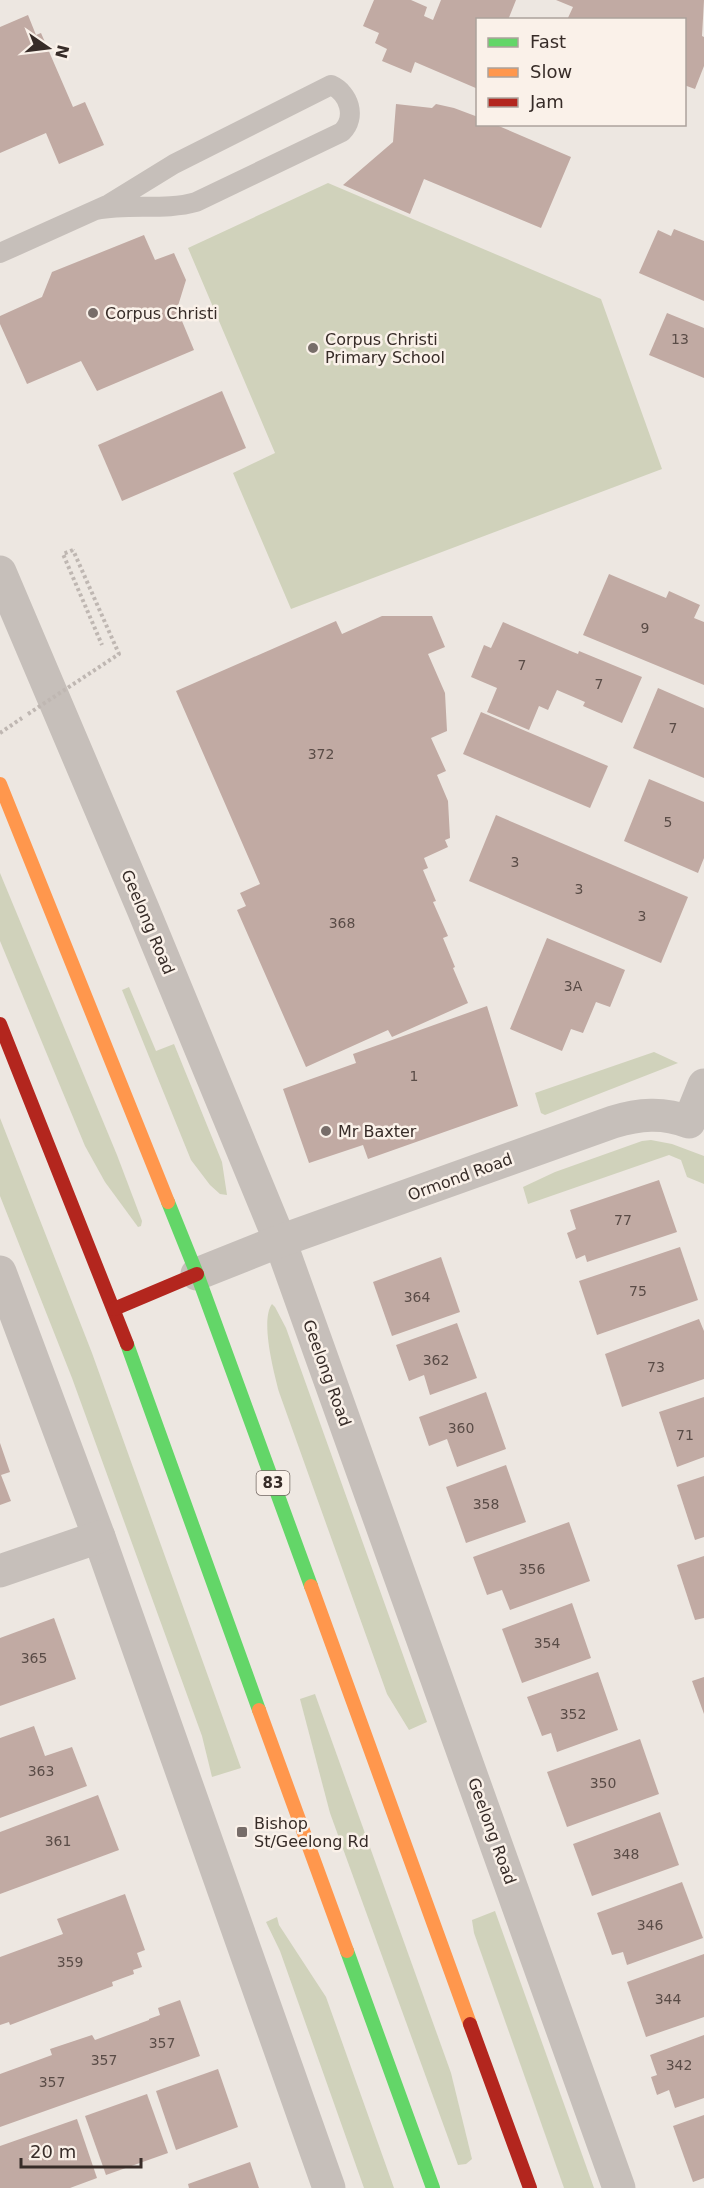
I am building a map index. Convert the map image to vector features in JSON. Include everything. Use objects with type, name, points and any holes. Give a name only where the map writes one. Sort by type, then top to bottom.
[{"type":"highway","name":"83","points":[[0,784],[197,1274],[530,2188]]},
{"type":"highway","points":[[0,1024],[114,1309],[433,2188]]},
{"type":"highway","points":[[114,1309],[197,1274]]},
{"type":"street","name":"Geelong Road","points":[[0,572],[143,909],[280,1242],[619,2188]]},
{"type":"street","name":"Ormond Road","points":[[197,1274],[280,1242],[628,1118],[674,1116],[696,1125],[704,1085]]},
{"type":"street","points":[[0,1272],[99,1537],[329,2188]]},
{"type":"street","points":[[0,1571],[99,1537]]},
{"type":"lane","points":[[0,253],[96,210],[174,164],[331,84],[342,91],[348,102],[350,123],[342,132],[196,202],[182,205],[121,206],[96,210]]},
{"type":"path","points":[[0,733],[119,654],[74,550],[63,554],[102,645]]},
{"type":"green space","points":[[328,183],[601,299],[662,469],[291,609],[233,473],[275,453],[188,248]]},
{"type":"green space","points":[[0,873],[117,1155],[142,1221],[141,1226],[138,1227],[105,1182],[85,1146],[0,941]]},
{"type":"green space","points":[[129,987],[156,1051],[174,1044],[222,1162],[227,1195],[220,1194],[210,1185],[191,1160],[122,990]]},
{"type":"green space","points":[[654,1052],[678,1063],[545,1115],[541,1113],[535,1093]]},
{"type":"green space","points":[[0,1118],[92,1353],[241,1768],[212,1777],[202,1736],[72,1378],[0,1196]]},
{"type":"green space","points":[[651,1140],[672,1144],[704,1156],[704,1184],[687,1177],[681,1160],[669,1155],[528,1204],[523,1187],[555,1172],[642,1141]]},
{"type":"green space","points":[[272,1304],[286,1328],[427,1722],[409,1730],[387,1694],[279,1392],[271,1360],[267,1322]]},
{"type":"green space","points":[[315,1694],[451,2073],[472,2159],[466,2164],[458,2165],[330,1813],[300,1699]]},
{"type":"green space","points":[[495,1911],[594,2188],[564,2188],[474,1933],[472,1920]]},
{"type":"green space","points":[[277,1917],[279,1925],[326,1997],[394,2188],[364,2188],[280,1951],[266,1922]]},
{"type":"building","points":[[374,0],[411,0],[427,7],[424,16],[433,20],[441,0],[516,0],[509,18],[476,18],[476,88],[415,62],[411,73],[382,61],[387,49],[375,43],[379,33],[363,26]]},
{"type":"building","points":[[556,0],[704,0],[702,36],[704,37],[704,66],[695,89],[686,86],[686,18],[568,18],[573,7]]},
{"type":"building","points":[[28,15],[36,35],[41,33],[73,107],[85,102],[104,145],[59,164],[46,133],[0,153],[0,27]]},
{"type":"building","points":[[396,104],[432,108],[436,104],[476,116],[476,126],[499,126],[571,157],[541,228],[424,179],[410,214],[343,185],[393,142]]},
{"type":"building","points":[[674,229],[704,241],[704,301],[639,273],[658,230],[671,236]]},
{"type":"building","name":"Corpus Christi","points":[[144,235],[155,260],[174,253],[186,280],[177,309],[194,350],[97,391],[81,361],[27,384],[0,324],[0,316],[42,297],[52,272]]},
{"type":"building","points":[[667,313],[704,328],[704,378],[649,355]]},
{"type":"building","points":[[222,391],[246,448],[122,501],[98,445]]},
{"type":"building","points":[[609,574],[666,598],[669,591],[700,605],[694,618],[704,622],[704,685],[583,635]]},
{"type":"building","points":[[382,616],[432,616],[445,647],[428,654],[445,693],[447,731],[431,738],[446,771],[437,775],[448,801],[450,838],[445,840],[448,847],[424,858],[428,868],[423,870],[436,901],[433,902],[448,936],[443,938],[455,967],[453,968],[468,1003],[392,1037],[388,1030],[306,1067],[237,910],[246,906],[240,893],[260,884],[176,691],[336,621],[342,634]]},
{"type":"building","points":[[503,622],[578,654],[579,651],[642,677],[622,723],[583,706],[585,702],[557,690],[548,710],[539,706],[529,730],[487,712],[497,688],[471,677],[484,645],[491,648]]},
{"type":"building","points":[[658,688],[704,708],[704,778],[633,748]]},
{"type":"building","points":[[481,712],[608,766],[590,808],[463,754]]},
{"type":"building","points":[[649,779],[704,802],[704,858],[698,873],[624,841]]},
{"type":"building","points":[[496,815],[688,897],[661,963],[469,881]]},
{"type":"building","points":[[547,938],[625,970],[610,1007],[596,1002],[583,1033],[571,1029],[562,1051],[510,1029]]},
{"type":"building","points":[[487,1006],[518,1106],[368,1159],[363,1145],[309,1163],[283,1089],[356,1063],[353,1054]]},
{"type":"building","points":[[659,1180],[677,1232],[587,1262],[585,1255],[576,1259],[567,1233],[576,1229],[570,1210]]},
{"type":"building","points":[[680,1247],[698,1300],[597,1335],[579,1281]]},
{"type":"building","points":[[441,1257],[460,1312],[392,1336],[373,1282]]},
{"type":"building","points":[[699,1319],[704,1331],[704,1379],[622,1407],[605,1354]]},
{"type":"building","points":[[457,1323],[477,1378],[430,1395],[424,1375],[409,1381],[396,1345]]},
{"type":"building","points":[[486,1392],[506,1449],[457,1467],[447,1439],[429,1446],[419,1417]]},
{"type":"building","points":[[704,1397],[704,1457],[677,1467],[659,1412]]},
{"type":"building","points":[[0,1443],[10,1472],[1,1475],[11,1501],[0,1505]]},
{"type":"building","points":[[506,1465],[526,1522],[466,1543],[446,1487]]},
{"type":"building","points":[[704,1476],[704,1537],[695,1540],[677,1485]]},
{"type":"building","points":[[569,1522],[590,1581],[510,1610],[502,1590],[487,1595],[473,1557]]},
{"type":"building","points":[[704,1556],[704,1618],[695,1620],[677,1565]]},
{"type":"building","points":[[572,1603],[591,1658],[522,1683],[502,1629]]},
{"type":"building","points":[[54,1618],[76,1679],[0,1706],[0,1638]]},
{"type":"building","points":[[598,1672],[618,1730],[557,1752],[551,1733],[542,1736],[527,1697]]},
{"type":"building","points":[[704,1677],[704,1714],[692,1681]]},
{"type":"building","points":[[34,1726],[45,1756],[72,1747],[87,1786],[0,1818],[0,1738]]},
{"type":"building","points":[[640,1739],[659,1794],[567,1827],[547,1772]]},
{"type":"building","points":[[98,1795],[119,1850],[0,1894],[0,1832]]},
{"type":"building","points":[[660,1812],[679,1865],[592,1896],[573,1844]]},
{"type":"building","points":[[682,1882],[703,1938],[627,1965],[623,1952],[612,1955],[597,1913]]},
{"type":"building","points":[[125,1894],[145,1950],[137,1953],[142,1967],[133,1970],[134,1974],[112,1982],[113,1986],[10,2025],[9,2022],[0,2025],[0,1957],[63,1934],[57,1919]]},
{"type":"building","points":[[704,1954],[704,2017],[646,2037],[627,1982]]},
{"type":"building","points":[[180,2000],[200,2056],[0,2127],[0,2074],[52,2055],[50,2049],[92,2035],[95,2040],[149,2020],[160,2015],[158,2008]]},
{"type":"building","points":[[704,2035],[704,2098],[675,2108],[669,2090],[657,2095],[651,2077],[657,2075],[650,2055]]},
{"type":"building","points":[[218,2069],[238,2127],[176,2150],[156,2091]]},
{"type":"building","points":[[147,2094],[168,2153],[106,2175],[85,2116]]},
{"type":"building","points":[[704,2115],[704,2178],[693,2182],[673,2126]]},
{"type":"building","points":[[77,2119],[97,2178],[70,2188],[0,2188],[0,2146]]},
{"type":"building","points":[[250,2162],[259,2188],[189,2188],[188,2184]]},
{"type":"traffic: fast","points":[[168,1202],[197,1274],[311,1586]]},
{"type":"traffic: fast","points":[[127,1344],[259,1710]]},
{"type":"traffic: fast","points":[[347,1951],[433,2188]]},
{"type":"traffic: slow","points":[[0,784],[168,1202]]},
{"type":"traffic: slow","points":[[311,1586],[470,2024]]},
{"type":"traffic: slow","points":[[259,1710],[347,1951]]},
{"type":"traffic: jam","points":[[0,1024],[127,1344]]},
{"type":"traffic: jam","points":[[114,1309],[197,1274]]},
{"type":"traffic: jam","points":[[470,2024],[530,2188]]},
{"type":"place","name":"Corpus Christi","points":[[93,313]]},
{"type":"place","name":"Corpus Christi Primary School","points":[[313,348]]},
{"type":"place","name":"Mr Baxter","points":[[326,1131]]},
{"type":"place","name":"Bishop St/Geelong Rd","points":[[242,1832]]}]
